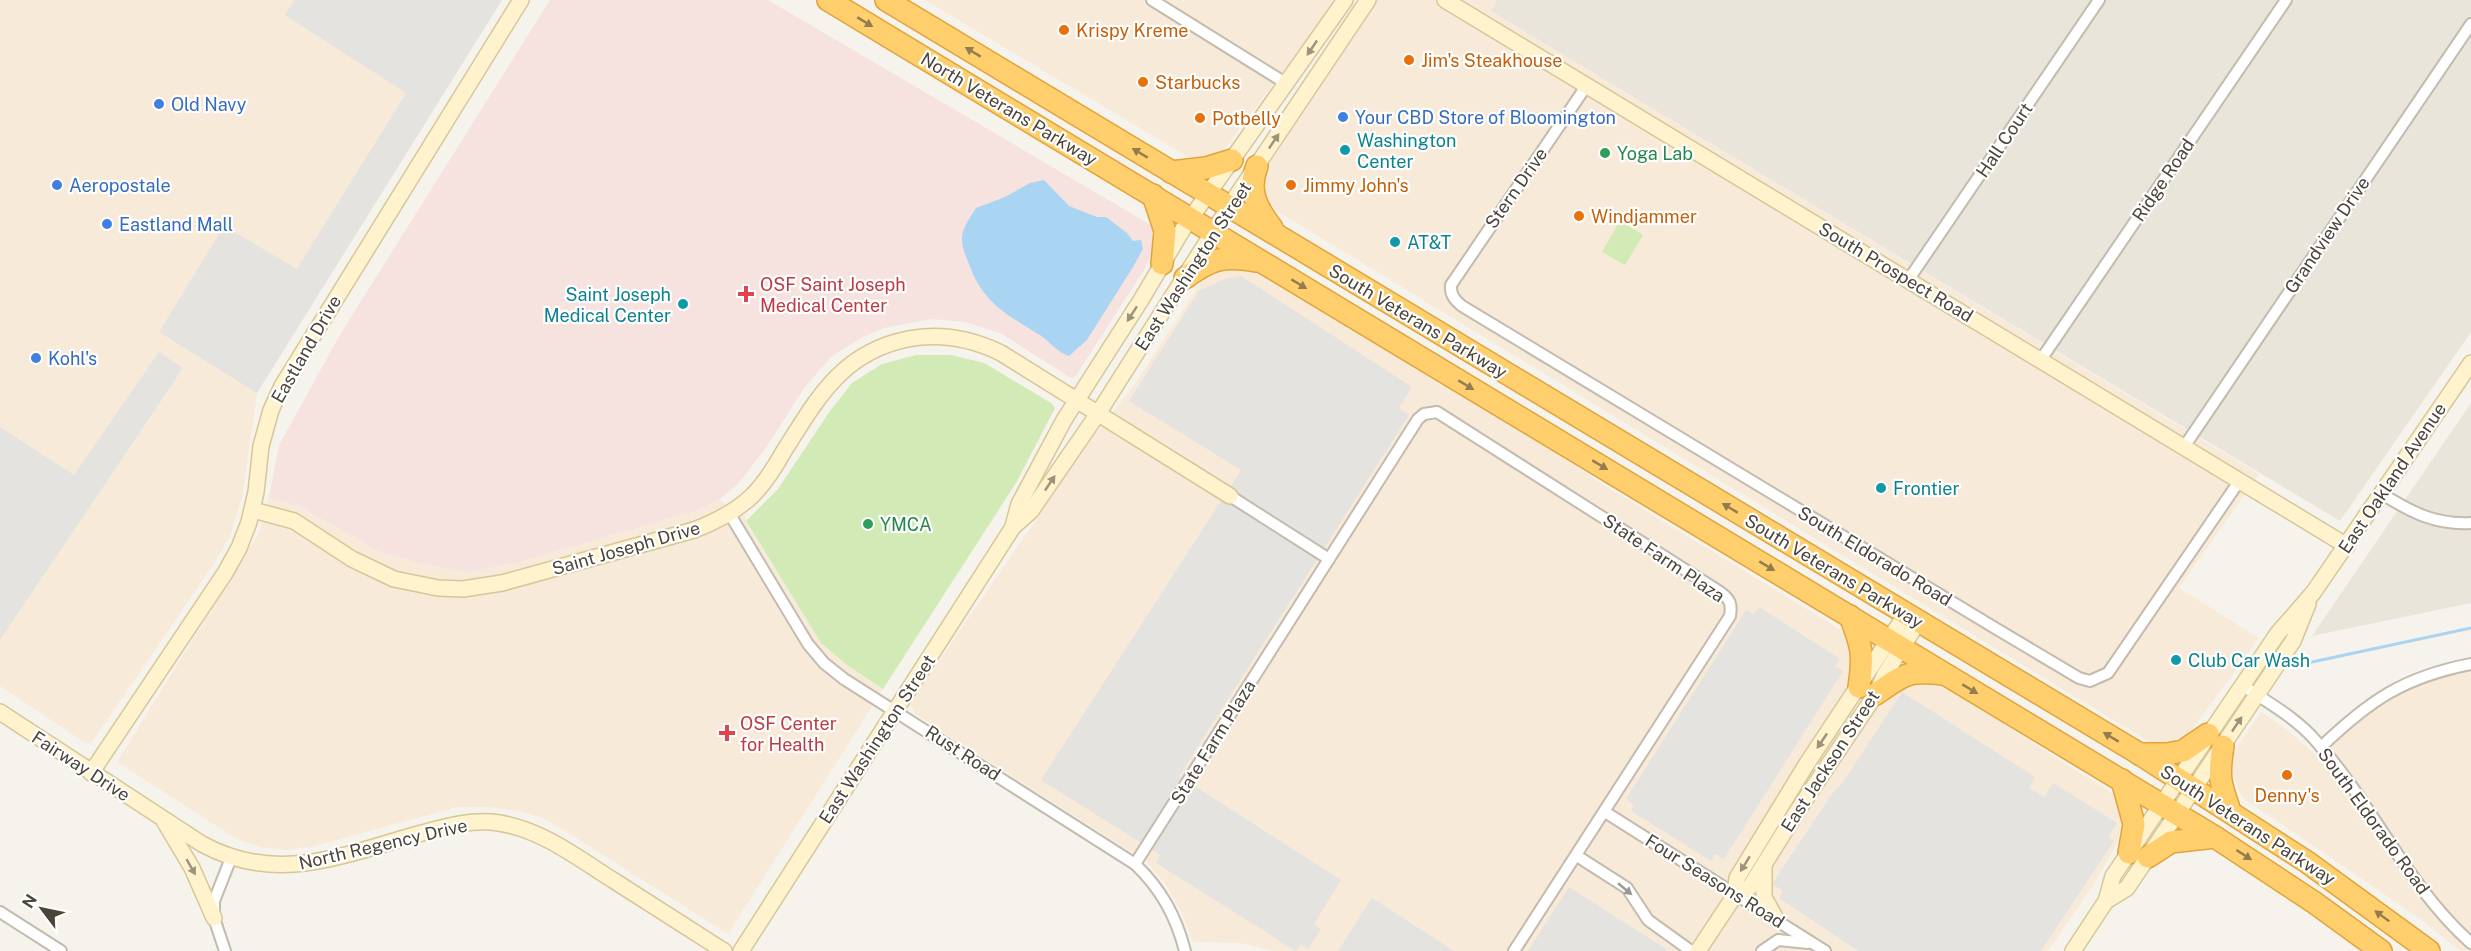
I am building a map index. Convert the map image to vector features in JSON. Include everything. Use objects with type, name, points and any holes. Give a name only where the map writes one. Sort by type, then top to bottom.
[{"type":"highway","name":"North Veterans Parkway","points":[[828,0],[1191,218]]},
{"type":"highway","name":"North Veterans Parkway","points":[[886,0],[1229,207]]},
{"type":"highway","points":[[1171,172],[1206,168],[1232,160]]},
{"type":"highway","points":[[1257,166],[1252,183],[1253,196],[1258,210],[1278,236]]},
{"type":"highway","points":[[1153,195],[1165,231],[1162,264]]},
{"type":"highway","name":"South Veterans Parkway","points":[[1229,207],[2138,753],[2307,862],[2429,951]]},
{"type":"highway","name":"South Veterans Parkway","points":[[1191,218],[2215,837],[2315,903],[2381,951]]},
{"type":"highway","points":[[1185,278],[1213,260],[1240,258],[1262,262]]},
{"type":"highway","points":[[1850,616],[1860,641],[1868,691],[1903,675],[1921,672],[1946,674]]},
{"type":"highway","points":[[2138,753],[2183,752],[2216,740],[2220,785],[2230,811]]},
{"type":"highway","points":[[2122,780],[2134,824],[2138,855],[2171,842],[2215,837]]},
{"type":"main road","name":"Eastland Drive","points":[[91,773],[229,566],[245,535],[253,510],[261,446],[275,398],[521,0]]},
{"type":"main road","name":"East Washington Street","points":[[1013,527],[1019,504],[1077,400],[1162,264],[1191,218],[1345,0]]},
{"type":"main road","name":"East Washington Street","points":[[741,951],[1013,527],[1031,511],[1099,412],[1229,207],[1368,0]]},
{"type":"main road","name":"South Prospect Road","points":[[1445,0],[2347,546]]},
{"type":"main road","name":"Saint Joseph Drive","points":[[253,510],[294,521],[352,559],[394,579],[414,584],[463,589],[502,583],[694,530],[729,513],[753,495],[765,480],[812,408],[840,372],[868,353],[896,341],[943,337],[981,344],[1001,353],[1099,412]]},
{"type":"main road","name":"East Oakland Avenue","points":[[2216,740],[2242,685],[2278,633],[2313,593],[2347,546],[2471,363]]},
{"type":"main road","points":[[1099,412],[1230,496]]},
{"type":"main road","name":"East Oakland Avenue","points":[[2073,951],[2106,901],[2127,888],[2138,855],[2216,740],[2256,695],[2293,640],[2313,593]]},
{"type":"main road","name":"East Jackson Street","points":[[1735,895],[1750,887],[1912,617]]},
{"type":"main road","name":"East Jackson Street","points":[[1698,951],[1735,895],[1737,878],[1806,765],[1868,691]]},
{"type":"main road","name":"Fairway Drive","points":[[0,712],[163,819]]},
{"type":"main road","points":[[1763,835],[1796,813]]},
{"type":"main road","points":[[163,819],[192,868],[214,918]]},
{"type":"main road","name":"North Regency Drive","points":[[163,819],[202,844],[231,858],[278,866],[319,861],[445,826],[469,822],[519,827],[555,843],[724,951]]},
{"type":"main road","points":[[1764,864],[1764,894],[1776,919]]},
{"type":"street","points":[[1152,0],[1287,84]]},
{"type":"street","name":"Hall Court","points":[[1909,279],[2099,0]]},
{"type":"street","name":"Ridge Road","points":[[2040,361],[2286,0]]},
{"type":"street","name":"Grandview Drive","points":[[2184,447],[2471,24]]},
{"type":"street","name":"Stern Drive","points":[[1450,292],[1458,272],[1587,85]]},
{"type":"street","name":"South Eldorado Road","points":[[1450,292],[1454,300],[1462,306],[2069,673],[2090,681],[2108,673],[2240,480]]},
{"type":"street","name":"State Farm Plaza","points":[[1135,864],[1418,419],[1430,411],[1437,412],[1729,598],[1731,608],[1730,616],[1514,951]]},
{"type":"street","points":[[2382,494],[2426,518],[2448,523],[2471,523]]},
{"type":"street","points":[[1230,496],[1329,559]]},
{"type":"street","name":"Rust Road","points":[[729,513],[808,644],[824,663],[844,679],[1135,864],[1164,897],[1178,924],[1185,951]]},
{"type":"street","points":[[2321,747],[2349,720],[2393,689],[2427,675],[2471,664]]},
{"type":"street","name":"South Eldorado Road","points":[[2242,685],[2302,728],[2321,747],[2363,800],[2420,888],[2449,922],[2471,943]]},
{"type":"street","name":"Four Seasons Road","points":[[1605,812],[1825,951]]},
{"type":"street","points":[[1576,856],[1627,888],[1648,920],[1691,951]]},
{"type":"street","points":[[225,951],[214,918],[214,901],[231,858]]},
{"type":"street","points":[[0,912],[61,951]]},
{"type":"street","points":[[1762,951],[1778,940],[1814,944]]},
{"type":"shaded area","points":[[0,0],[502,0],[257,393],[242,497],[230,536],[213,565],[92,742],[87,744],[0,686]]},
{"type":"shaded area","points":[[294,0],[502,0],[257,393],[159,332],[224,226],[297,269],[406,93],[285,15]]},
{"type":"shaded area","name":"OSF Saint Joseph Medical Center","points":[[550,0],[768,0],[1151,225],[1154,239],[1152,253],[1144,270],[1075,377],[1071,378],[1002,334],[965,322],[931,319],[884,328],[863,337],[832,356],[805,387],[765,449],[738,484],[719,500],[696,511],[512,564],[468,572],[419,563],[380,552],[297,505],[269,498],[279,445],[341,333]]},
{"type":"shaded area","points":[[925,0],[1337,0],[1222,152],[1195,161]]},
{"type":"shaded area","points":[[1375,0],[1497,0],[1491,11],[2259,474],[2179,588],[2259,638],[2187,736],[2175,742],[2154,744],[2146,740],[1277,211],[1268,203],[1262,184],[1265,171]]},
{"type":"shaded area","points":[[1497,0],[2471,0],[2471,332],[2340,521],[1490,11]]},
{"type":"shaded area","points":[[1250,268],[1520,429],[1605,486],[1841,630],[1973,703],[2111,792],[2117,798],[2122,820],[2117,844],[2094,884],[2048,951],[1274,951],[1240,943],[1193,942],[1181,911],[1166,885],[1147,862],[915,714],[910,703],[1093,437],[1135,384],[1205,276],[1216,270]]},
{"type":"shaded area","points":[[1241,276],[1412,387],[1399,408],[1409,415],[1179,776],[1341,880],[1314,924],[1321,929],[1308,949],[1301,945],[1296,951],[1156,863],[1160,855],[1041,780],[1241,470],[1129,401],[1199,291],[1222,280]]},
{"type":"shaded area","points":[[159,352],[183,368],[0,640],[0,427],[74,475]]},
{"type":"shaded area","points":[[2471,403],[2471,603],[2312,636]]},
{"type":"shaded area","points":[[269,498],[297,505],[380,552],[468,572],[512,564],[696,511],[719,500],[744,514],[748,526],[821,643],[847,665],[883,689],[728,934],[562,829],[541,817],[518,811],[489,807],[457,807],[314,846],[288,850],[260,847],[237,839],[117,762],[260,531]]},
{"type":"shaded area","points":[[1759,607],[1840,659],[1835,666],[1843,671],[1724,859],[1716,854],[1711,861],[1631,811],[1634,805],[1626,799],[1746,610],[1754,614]]},
{"type":"shaded area","points":[[2471,672],[2471,951],[2460,951],[2419,918],[2242,797],[2229,767],[2235,750],[2261,712],[2289,731],[2319,758],[2360,720],[2405,690],[2443,677]]},
{"type":"shaded area","points":[[1902,692],[2035,777],[2029,788],[2044,797],[2053,783],[2117,823],[2108,837],[2114,841],[2041,951],[1858,951],[1779,898],[1783,891],[1772,884],[1832,794],[1844,781]]},
{"type":"shaded area","points":[[1569,887],[1666,949],[1665,951],[1528,951]]},
{"type":"shaded area","points":[[1372,898],[1454,951],[1338,951]]},
{"type":"green space","points":[[1620,221],[1643,235],[1625,265],[1602,252]]},
{"type":"green space","name":"YMCA","points":[[916,355],[951,355],[984,363],[1051,403],[1055,408],[1016,483],[883,689],[847,665],[821,643],[746,521],[778,489],[830,411],[852,383],[882,364]]},
{"type":"water","points":[[1044,180],[1069,206],[1097,217],[1106,217],[1127,233],[1133,241],[1141,240],[1143,249],[1087,340],[1069,356],[1006,314],[989,298],[975,277],[962,244],[964,229],[976,208],[1005,197],[1030,183]]},
{"type":"waterway","points":[[2298,665],[2471,628]]},
{"type":"place","name":"Krispy Kreme","points":[[1064,30]]},
{"type":"place","name":"Jim's Steakhouse","points":[[1409,60]]},
{"type":"place","name":"Starbucks","points":[[1143,82]]},
{"type":"place","name":"Old Navy","points":[[159,104]]},
{"type":"place","name":"Your CBD Store of Bloomington","points":[[1343,117]]},
{"type":"place","name":"Potbelly","points":[[1200,118]]},
{"type":"place","name":"Washington Center","points":[[1345,150]]},
{"type":"place","name":"Yoga Lab","points":[[1605,153]]},
{"type":"place","name":"Aeropostale","points":[[57,185]]},
{"type":"place","name":"Jimmy John's","points":[[1291,185]]},
{"type":"place","name":"Windjammer","points":[[1579,216]]},
{"type":"place","name":"Eastland Mall","points":[[107,224]]},
{"type":"place","name":"AT&T","points":[[1395,242]]},
{"type":"place","name":"OSF Saint Joseph Medical Center","points":[[746,294]]},
{"type":"place","name":"Saint Joseph Medical Center","points":[[683,304]]},
{"type":"place","name":"Kohl's","points":[[36,358]]},
{"type":"place","name":"Frontier","points":[[1881,488]]},
{"type":"place","name":"YMCA","points":[[868,524]]},
{"type":"place","name":"Club Car Wash","points":[[2176,660]]},
{"type":"place","name":"OSF Center for Health","points":[[727,733]]},
{"type":"place","name":"Denny's","points":[[2287,775]]}]
